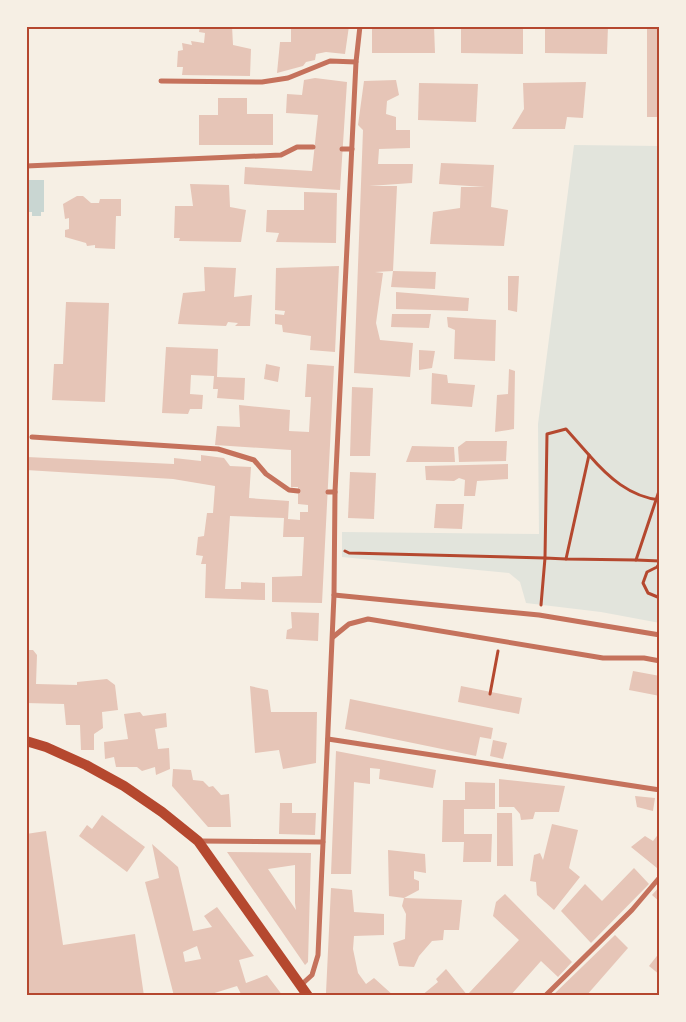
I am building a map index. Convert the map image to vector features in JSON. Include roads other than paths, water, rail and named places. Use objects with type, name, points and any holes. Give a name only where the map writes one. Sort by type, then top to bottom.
[{"type":"main road","points":[[26,741],[78,762],[124,786],[162,812],[198,841],[308,996]]},
{"type":"street","points":[[301,984],[312,975],[318,955],[334,596],[335,492],[356,62],[360,26]]},
{"type":"street","points":[[161,81],[262,82],[288,78],[330,61],[356,62]]},
{"type":"street","points":[[26,166],[281,155],[297,147],[313,148]]},
{"type":"street","points":[[342,149],[352,149]]},
{"type":"street","points":[[32,437],[218,449],[254,460],[266,474],[289,490],[298,491]]},
{"type":"street","points":[[328,492],[335,492]]},
{"type":"street","points":[[334,596],[540,615],[660,635]]},
{"type":"street","points":[[332,638],[349,624],[368,619],[603,658],[644,658],[660,661]]},
{"type":"street","points":[[328,739],[660,790]]},
{"type":"street","points":[[198,841],[323,842]]},
{"type":"street","points":[[545,996],[632,910],[660,877]]}]
